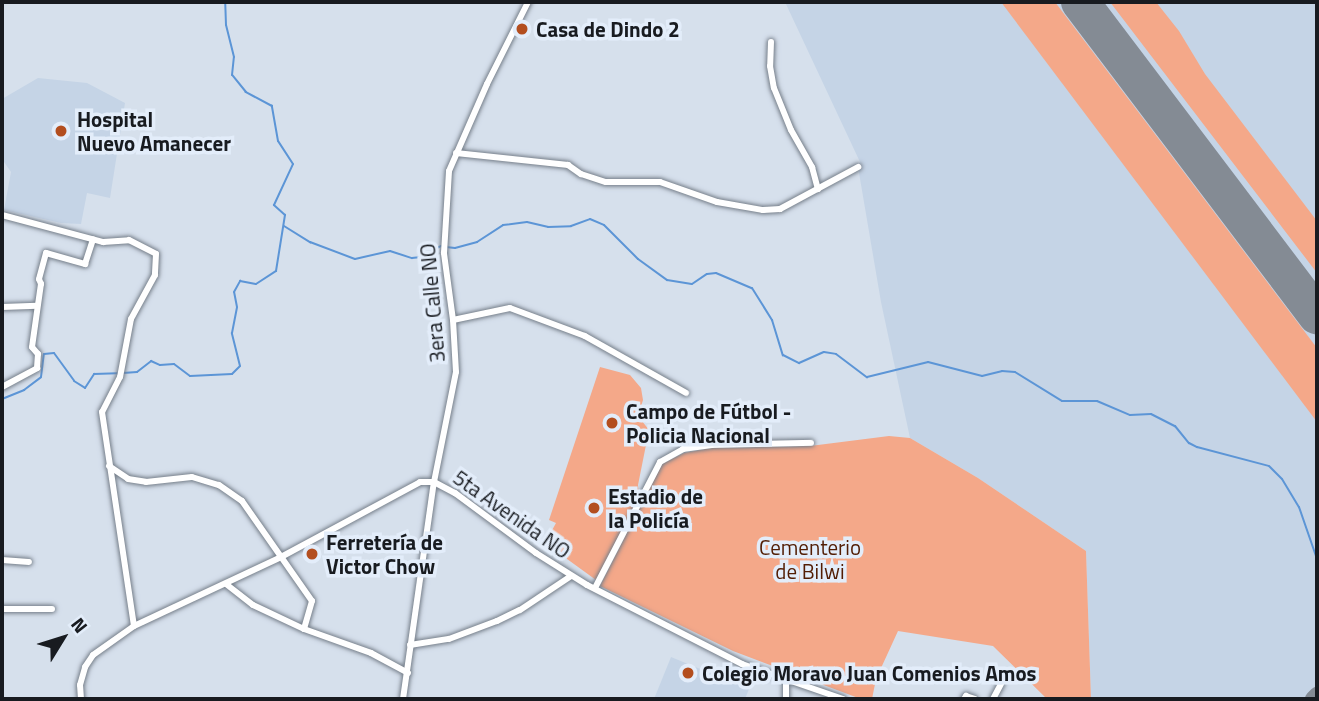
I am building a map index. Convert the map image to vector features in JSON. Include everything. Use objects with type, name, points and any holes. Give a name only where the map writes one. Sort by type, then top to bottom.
[{"type":"street","name":"3era Calle NO","points":[[403,699],[434,482],[456,372],[453,320],[443,253],[449,171],[528,2]]},
{"type":"street","points":[[771,42],[770,66],[774,88],[790,130],[812,167],[818,189]]},
{"type":"street","points":[[456,153],[568,166],[581,174],[606,182],[660,182],[717,202],[763,210],[780,209],[858,167]]},
{"type":"street","points":[[2,215],[103,242],[129,240],[156,254],[158,262],[155,275],[131,319],[120,377],[102,412],[134,626]]},
{"type":"street","points":[[2,387],[37,368],[38,354],[32,347],[46,253],[85,264],[93,239]]},
{"type":"street","points":[[2,307],[37,306]]},
{"type":"street","points":[[453,320],[510,308],[586,336],[685,393]]},
{"type":"street","points":[[595,588],[660,462],[683,449],[712,445],[811,443]]},
{"type":"street","points":[[109,466],[128,479],[146,482],[192,477],[219,485],[242,501],[312,601],[304,629]]},
{"type":"street","name":"5ta Avenida NO","points":[[81,699],[80,685],[85,667],[93,655],[134,626],[281,557],[420,482],[434,482],[486,514],[571,576],[743,664],[843,699]]},
{"type":"street","points":[[2,560],[29,562]]},
{"type":"street","points":[[410,645],[449,639],[497,621],[520,610],[571,576]]},
{"type":"street","points":[[226,584],[253,605],[304,629],[371,653],[408,673]]},
{"type":"street","points":[[2,609],[52,608]]},
{"type":"street","points":[[786,679],[786,699]]},
{"type":"street","points":[[993,699],[1001,684]]},
{"type":"street","points":[[964,699],[966,696],[975,699]]},
{"type":"shaded area","points":[[785,2],[1317,2],[1317,699],[1091,699],[1086,551],[978,478],[910,438],[881,302],[858,167],[860,162]]},
{"type":"shaded area","name":"Hospital Nuevo Amanecer","points":[[38,78],[87,83],[125,103],[110,198],[87,193],[81,224],[61,223],[4,210],[11,172],[2,159],[2,99]]},
{"type":"shaded area","name":"Colegio Moravo Juan Comenios Amos","points":[[671,657],[749,689],[745,699],[654,699]]},
{"type":"green space","points":[[1001,2],[1055,2],[1317,348],[1317,422]]},
{"type":"green space","points":[[1110,2],[1156,2],[1179,31],[1205,74],[1317,221],[1317,273]]},
{"type":"green space","points":[[600,367],[630,375],[641,388],[643,400],[638,416],[649,430],[638,485],[639,497],[596,580],[545,543],[556,523],[549,520]]},
{"type":"green space","name":"Cementerio de Bilwi","points":[[889,436],[910,438],[978,478],[1086,551],[1091,699],[1047,699],[993,646],[898,631],[876,679],[872,699],[861,699],[733,651],[600,586],[662,464],[684,453],[711,448],[810,446]]},
{"type":"waterway","points":[[123,373],[137,372],[151,361],[160,365],[174,364],[190,376],[232,374],[240,366],[232,333],[237,307],[234,292],[240,281],[256,284],[276,271],[285,215],[274,205],[293,164],[278,141],[272,106],[246,92],[232,75],[234,57],[226,25],[225,2]]},
{"type":"waterway","points":[[446,247],[455,248],[477,242],[503,225],[527,222],[548,227],[571,226],[590,219],[604,225],[638,259],[667,280],[692,284],[707,274],[716,273],[752,288],[772,320],[783,355],[799,363],[824,352],[836,354],[867,377],[928,362],[982,376],[1002,371],[1015,372],[1062,401],[1097,401],[1130,415],[1151,414],[1175,426],[1189,443],[1197,447],[1269,466],[1282,479],[1299,507],[1317,559]]},
{"type":"waterway","points":[[284,226],[310,242],[355,259],[390,251],[412,258],[421,257],[441,246]]},
{"type":"waterway","points":[[2,399],[24,390],[41,377],[44,354],[54,353],[74,381],[85,388],[94,374],[117,373]]},
{"type":"taxiway","points":[[1313,699],[1317,695]]},
{"type":"runway","points":[[1080,2],[1317,315]]},
{"type":"place","name":"Casa de Dindo 2","points":[[522,29]]},
{"type":"place","name":"Hospital Nuevo Amanecer","points":[[61,131]]},
{"type":"place","name":"Campo de Fútbol - Policia Nacional","points":[[612,423]]},
{"type":"place","name":"Estadio de la Policía","points":[[594,508]]},
{"type":"place","name":"Ferretería de Victor Chow","points":[[312,554]]},
{"type":"place","name":"Colegio Moravo Juan Comenios Amos","points":[[688,673]]}]
